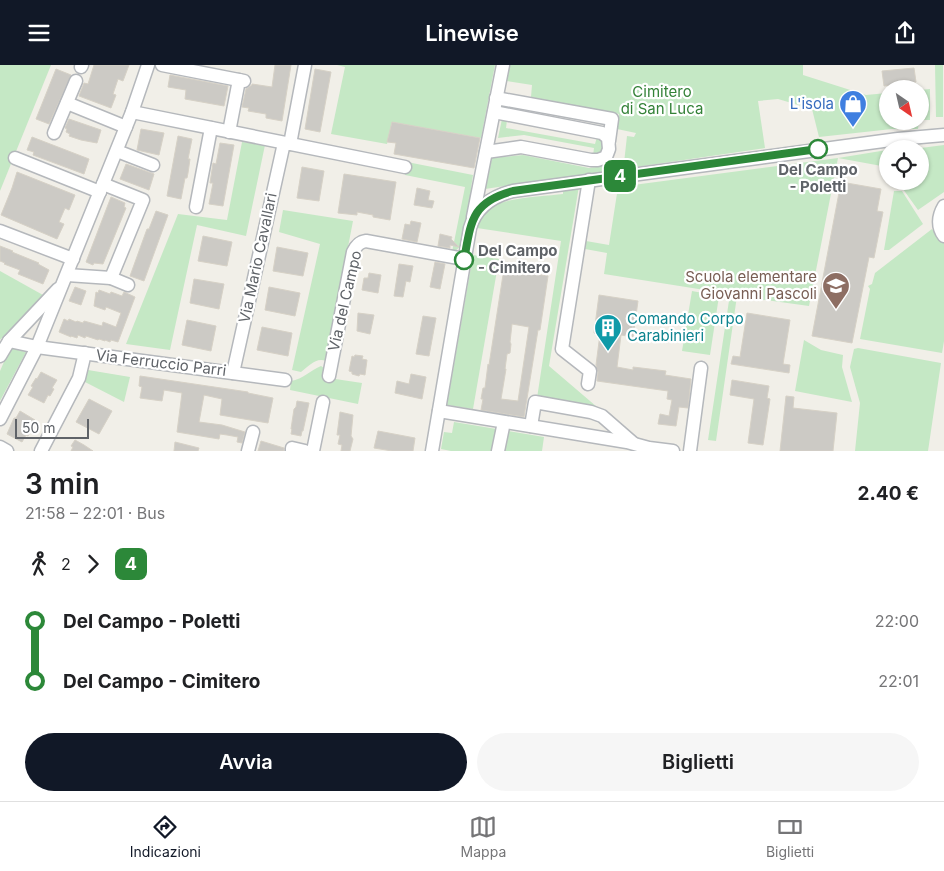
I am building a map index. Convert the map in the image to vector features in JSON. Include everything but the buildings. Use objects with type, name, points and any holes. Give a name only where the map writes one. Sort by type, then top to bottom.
[{"type":"street","points":[[0,419],[37,347],[132,113],[148,65]]},
{"type":"street","points":[[162,65],[242,80],[229,132]]},
{"type":"street","name":"Via Mario Cavallari","points":[[233,373],[305,65]]},
{"type":"street","points":[[432,451],[464,259],[503,65]]},
{"type":"street","points":[[54,133],[76,81]]},
{"type":"street","points":[[486,152],[521,147],[598,160],[606,157],[610,144],[612,119],[496,98]]},
{"type":"street","points":[[67,103],[126,127]]},
{"type":"street","points":[[494,112],[602,133],[606,135],[609,141]]},
{"type":"street","points":[[132,113],[405,167]]},
{"type":"street","points":[[196,207],[212,128]]},
{"type":"street","points":[[472,219],[490,201],[504,193],[513,191],[776,149],[944,135]]},
{"type":"street","points":[[117,151],[153,165]]},
{"type":"street","points":[[16,158],[143,201],[111,278]]},
{"type":"street","points":[[588,384],[590,371],[562,349],[589,180]]},
{"type":"street","points":[[944,206],[940,213],[939,223],[940,230],[944,236]]},
{"type":"street","points":[[0,231],[73,259]]},
{"type":"street","name":"Via del Campo","points":[[329,376],[356,245],[366,241],[464,259]]},
{"type":"street","points":[[0,355],[9,341],[65,279],[111,278],[128,285]]},
{"type":"street","name":"Via Ferruccio Parri","points":[[9,341],[37,347],[285,380]]},
{"type":"street","points":[[41,451],[79,378],[85,353]]},
{"type":"street","points":[[690,451],[701,368]]},
{"type":"street","points":[[313,451],[323,402]]},
{"type":"street","points":[[531,426],[535,402],[587,410],[602,417],[635,444]]},
{"type":"street","points":[[439,411],[673,451]]},
{"type":"street","points":[[498,451],[504,422]]},
{"type":"street","points":[[248,451],[253,432]]},
{"type":"street","points":[[587,435],[604,441],[617,451]]},
{"type":"street","points":[[0,447],[7,451]]},
{"type":"street","points":[[292,451],[292,448],[305,451]]},
{"type":"green space","points":[[0,65],[51,65],[0,191]]},
{"type":"green space","points":[[337,65],[495,65],[481,138],[392,122],[387,144],[331,134],[345,67]]},
{"type":"green space","name":"Cimitero di San Luca","points":[[510,65],[803,65],[803,75],[866,95],[879,94],[879,130],[883,130],[819,137],[812,109],[778,99],[758,101],[765,148],[485,189],[492,158],[523,155],[589,168],[624,163],[627,136],[634,137],[636,133],[617,129],[619,114],[531,97],[532,85],[507,81]]},
{"type":"green space","points":[[935,65],[943,65],[943,117],[936,117]]},
{"type":"green space","points":[[930,89],[930,120],[929,120]]},
{"type":"green space","points":[[502,119],[507,120],[506,128],[595,144],[597,137],[602,140],[604,146],[601,154],[593,156],[594,148],[524,135],[498,138]]},
{"type":"green space","points":[[242,142],[265,145],[246,236],[197,225],[170,350],[126,344],[178,214],[227,220]]},
{"type":"green space","points":[[944,145],[944,192],[918,210],[904,190],[929,190],[929,147]]},
{"type":"green space","points":[[879,151],[879,166],[838,158]]},
{"type":"green space","points":[[838,158],[809,306],[737,296],[716,441],[708,440],[730,294],[604,274],[607,253],[585,249],[586,241],[609,245],[618,187]]},
{"type":"green space","points":[[407,162],[473,175],[471,188],[473,198],[461,246],[455,251],[452,252],[465,187],[405,175]]},
{"type":"green space","points":[[579,186],[549,366],[597,407],[537,398],[561,241],[477,228],[488,211],[499,203],[516,199],[563,194],[563,187]]},
{"type":"green space","points":[[894,191],[902,191],[923,224],[889,250],[884,250]]},
{"type":"green space","points":[[283,210],[353,221],[326,361],[316,361],[301,372],[292,370],[320,244],[279,232]]},
{"type":"green space","points":[[932,229],[944,243],[944,341],[942,353],[860,339],[870,289],[868,286],[872,284],[875,273]]},
{"type":"green space","points":[[473,255],[499,259],[473,409],[447,405]]},
{"type":"green space","points":[[0,271],[43,295],[0,340]]},
{"type":"green space","points":[[692,291],[719,296],[710,355],[682,351]]},
{"type":"green space","points":[[804,340],[821,350],[843,355],[842,367],[852,402],[795,391]]},
{"type":"green space","points":[[10,348],[26,352],[0,401],[0,371]]},
{"type":"green space","points":[[858,348],[941,363],[928,451],[855,451],[860,403],[850,367],[854,349]]},
{"type":"green space","points":[[321,366],[324,368],[322,377],[362,383],[358,404],[290,390],[291,381]]},
{"type":"green space","points":[[88,370],[130,377],[124,402],[85,382]]},
{"type":"green space","points":[[454,422],[544,437],[542,451],[451,451],[441,449],[444,432],[452,433]]},
{"type":"bus line","name":"4","points":[[464,260],[472,219],[483,206],[504,193],[818,149]]},
{"type":"place","name":"L'isola","points":[[853,128]]},
{"type":"place","name":"Del Campo - Poletti","points":[[818,149]]},
{"type":"place","name":"Del Campo - Cimitero","points":[[464,260]]},
{"type":"place","name":"Scuola elementare Giovanni Pascoli","points":[[836,310]]},
{"type":"place","name":"Comando Corpo Carabinieri","points":[[608,352]]}]
